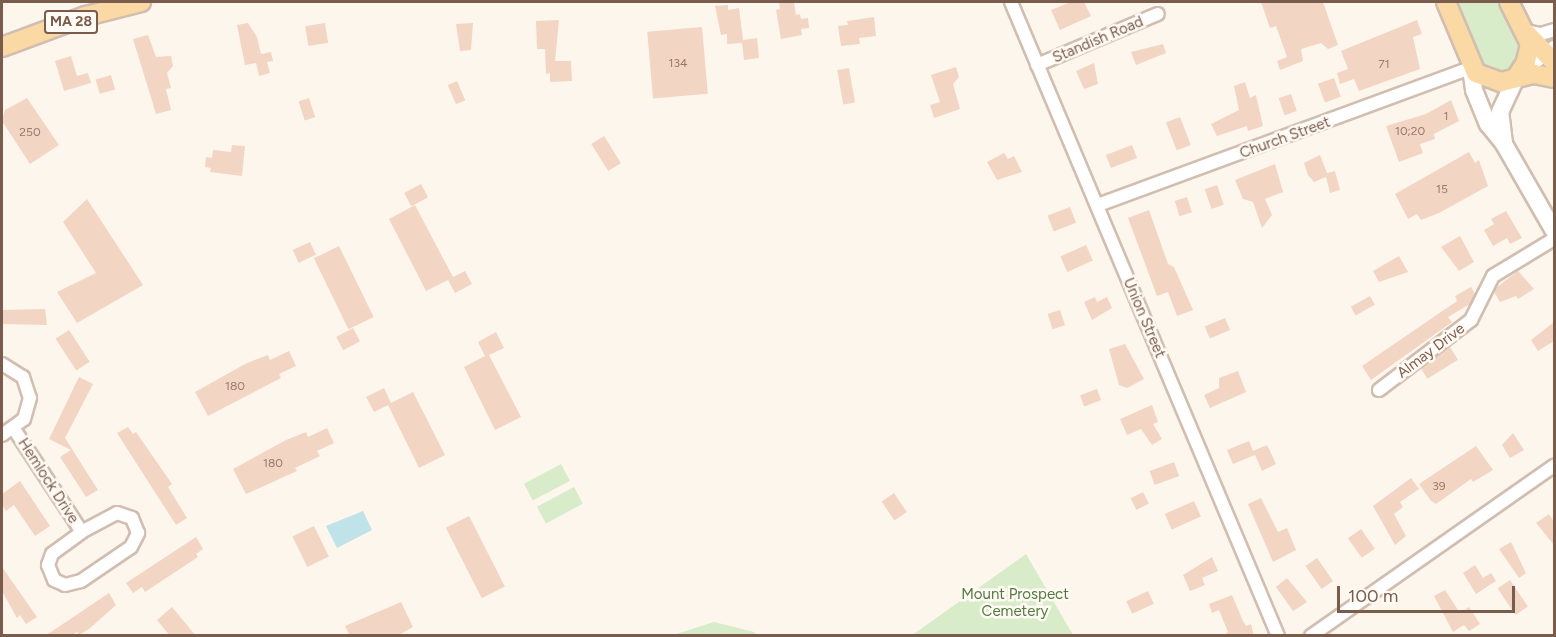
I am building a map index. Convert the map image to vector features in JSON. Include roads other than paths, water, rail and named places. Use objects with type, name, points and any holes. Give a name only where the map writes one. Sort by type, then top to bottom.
[{"type":"main road","name":"MA 28","points":[[2,47],[86,16],[141,2]]},
{"type":"main road","points":[[1446,2],[1472,68],[1474,90],[1482,113],[1504,144],[1554,231]]},
{"type":"main road","points":[[1504,144],[1500,112],[1530,50],[1525,31],[1509,2]]},
{"type":"main road","points":[[1525,31],[1552,54]]},
{"type":"main road","points":[[1472,68],[1493,80],[1534,74],[1554,78]]},
{"type":"street","name":"Union Street","points":[[1011,2],[1278,636]]},
{"type":"street","name":"Standish Road","points":[[1037,65],[1158,14]]},
{"type":"street","points":[[1525,31],[1541,34],[1554,30]]},
{"type":"street","points":[[1516,78],[1552,54]]},
{"type":"street","name":"Church Street","points":[[1098,205],[1472,68]]},
{"type":"street","name":"Almay Drive","points":[[1379,390],[1471,320],[1493,276],[1554,239]]},
{"type":"street","name":"Hemlock Drive","points":[[2,364],[18,372],[29,391],[27,412],[14,429],[2,435]]},
{"type":"street","name":"Hemlock Drive","points":[[14,429],[82,532]]},
{"type":"street","points":[[1311,636],[1554,466]]},
{"type":"street","name":"Hemlock Drive","points":[[117,513],[132,518],[138,533],[131,547],[100,568],[74,584],[61,584],[50,573],[50,557],[82,532],[117,513]]},
{"type":"water","points":[[363,511],[372,530],[337,548],[326,526]]},
{"type":"park label","name":"Mount Prospect Cemetery","points":[[1015,602]]}]
